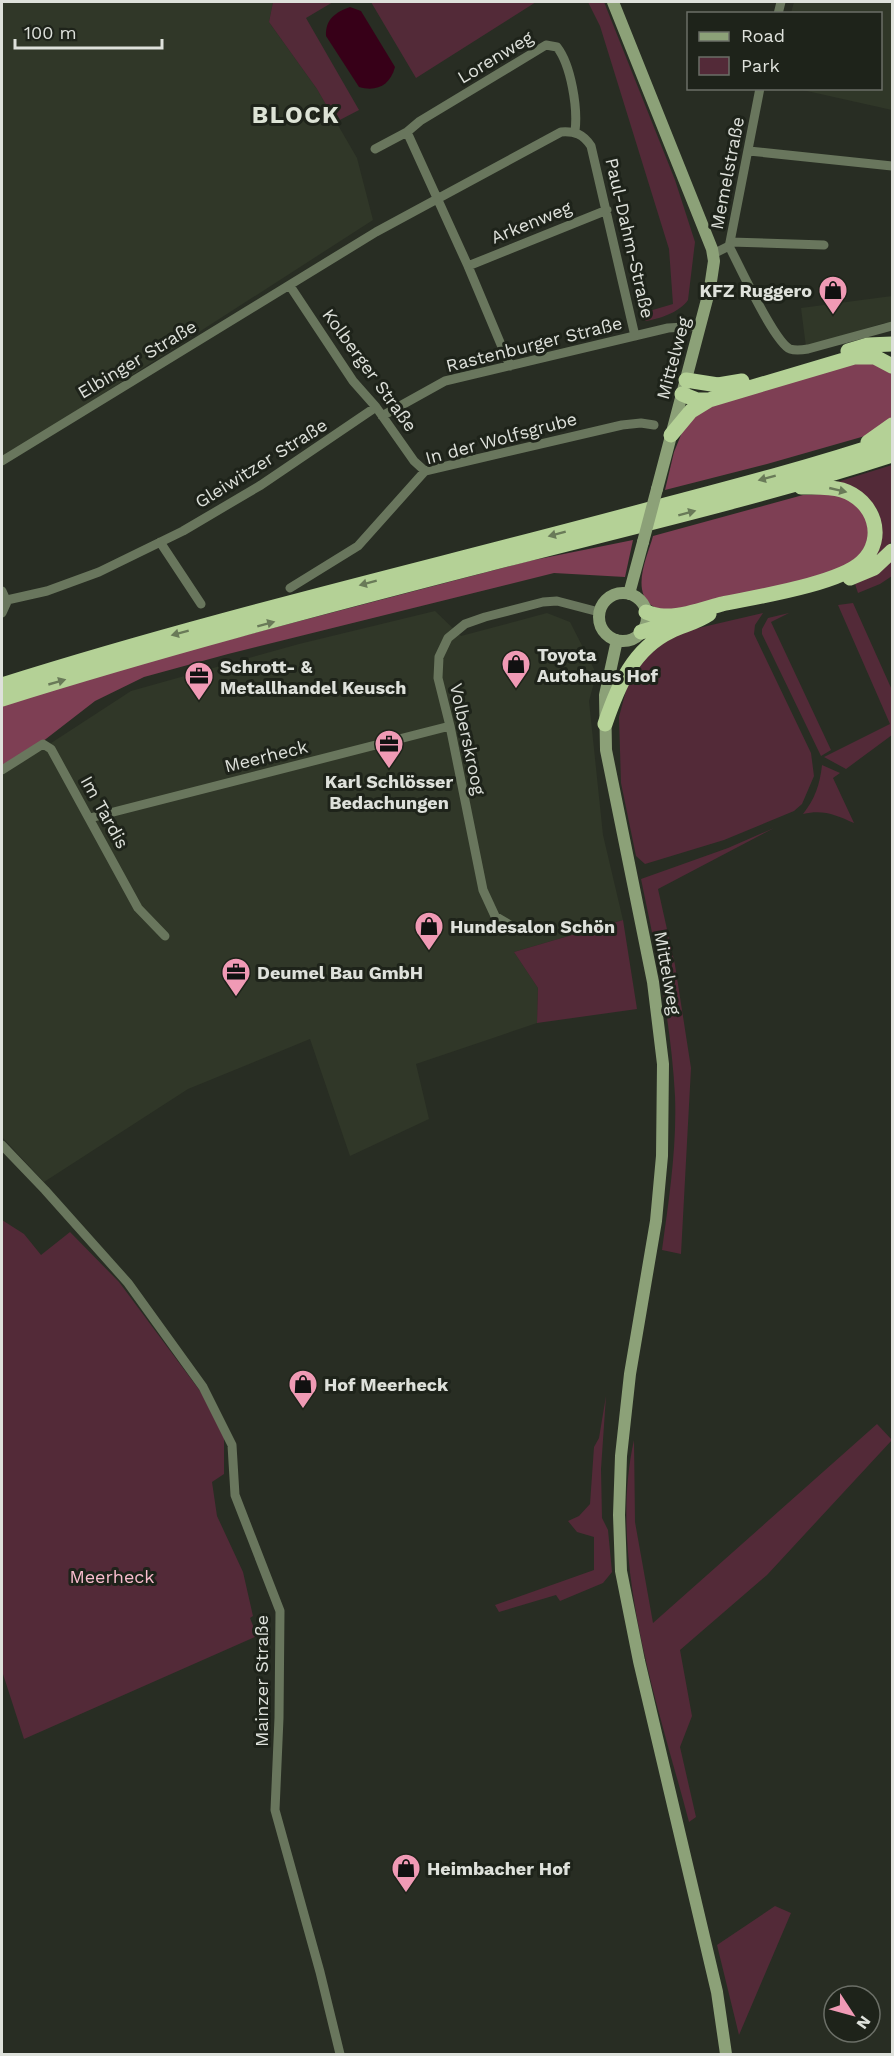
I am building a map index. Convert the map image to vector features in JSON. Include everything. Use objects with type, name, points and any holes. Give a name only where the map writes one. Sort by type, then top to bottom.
[{"type":"highway","points":[[684,387],[731,384],[868,345],[892,344]]},
{"type":"highway","points":[[671,435],[691,411],[709,400],[854,357],[876,357],[892,366]]},
{"type":"highway","points":[[684,387],[697,400],[709,400]]},
{"type":"highway","points":[[844,456],[878,437],[892,425]]},
{"type":"highway","points":[[2,685],[60,666],[614,519],[844,456],[892,440]]},
{"type":"highway","points":[[2,699],[277,621],[780,488],[892,455]]},
{"type":"highway","points":[[646,612],[671,616],[816,583],[853,568],[867,555],[875,539],[875,524],[869,510],[858,498],[835,489],[780,488]]},
{"type":"highway","points":[[641,632],[839,583],[874,568],[892,551]]},
{"type":"highway","points":[[605,724],[624,677],[638,656],[663,636],[709,614]]},
{"type":"main road","name":"Mittelweg","points":[[613,2],[695,203],[714,261],[710,288],[628,594]]},
{"type":"main road","points":[[619,594],[628,594],[640,600],[646,612],[646,622],[641,632],[630,640],[616,640],[604,632],[599,622],[599,612],[603,603],[619,594]]},
{"type":"main road","name":"Mittelweg","points":[[616,640],[608,674],[605,724],[610,770],[653,982],[663,1064],[662,1156],[656,1221],[630,1374],[621,1456],[619,1515],[621,1571],[639,1660],[717,1992],[726,2055]]},
{"type":"street","name":"Lorenweg","points":[[375,149],[407,132],[420,121],[546,45],[557,47],[565,57],[576,111],[575,131]]},
{"type":"street","name":"Memelstraße","points":[[713,254],[729,244],[760,90]]},
{"type":"street","points":[[438,199],[561,132],[575,131]]},
{"type":"street","name":"Paul-Dahm-Straße","points":[[575,131],[591,146],[635,336]]},
{"type":"street","points":[[407,132],[468,266],[510,366]]},
{"type":"street","points":[[749,151],[892,166]]},
{"type":"street","name":"Elbinger Straße","points":[[2,461],[376,232],[438,199]]},
{"type":"street","name":"Arkenweg","points":[[468,266],[607,210]]},
{"type":"street","points":[[824,245],[729,244],[772,329],[789,349],[798,351],[808,349],[892,326]]},
{"type":"street","name":"Kolberger Straße","points":[[290,286],[354,381],[376,407],[414,461],[425,471]]},
{"type":"street","name":"Rastenburger Straße","points":[[382,416],[445,381],[668,328],[700,326]]},
{"type":"street","name":"Gleiwitzer Straße","points":[[7,600],[47,591],[99,572],[160,542],[261,485],[376,407]]},
{"type":"street","name":"In der Wolfsgrube","points":[[290,588],[358,546],[425,471],[622,425],[641,423],[654,425]]},
{"type":"street","points":[[160,542],[201,604]]},
{"type":"street","points":[[2,591],[7,600],[2,613]]},
{"type":"street","name":"Volberskroog","points":[[510,925],[495,916],[483,890],[438,678],[439,657],[448,638],[465,624],[543,602],[557,601],[599,612]]},
{"type":"street","name":"Meerheck","points":[[90,818],[450,726]]},
{"type":"street","name":"Im Tardis","points":[[2,770],[43,744],[51,749],[138,908],[165,936]]},
{"type":"street","name":"Mainzer Straße","points":[[2,1145],[128,1284],[203,1387],[232,1445],[235,1495],[280,1611],[275,1810],[320,1972],[340,2055]]},
{"type":"shaded area","points":[[2,2],[273,2],[269,22],[317,89],[357,158],[373,220],[2,459]]},
{"type":"shaded area","points":[[794,2],[892,2],[892,110],[802,90],[882,90],[882,12],[791,12]]},
{"type":"shaded area","points":[[350,7],[361,11],[395,67],[390,79],[377,88],[359,87],[326,36],[327,25],[332,17]]},
{"type":"shaded area","points":[[892,296],[892,323],[884,323],[806,347],[801,308]]},
{"type":"shaded area","points":[[862,360],[886,368],[892,375],[892,416],[886,425],[865,436],[665,490],[674,452],[685,425],[703,408]]},
{"type":"shaded area","points":[[803,495],[839,495],[858,505],[869,522],[869,539],[859,556],[831,575],[669,612],[651,605],[645,598],[642,590],[643,572],[653,536]]},
{"type":"shaded area","points":[[633,540],[625,577],[554,573],[144,677],[95,701],[42,742],[2,767],[2,705],[151,660],[529,561]]},
{"type":"shaded area","points":[[435,611],[461,636],[547,613],[570,622],[594,669],[594,683],[589,701],[603,835],[623,920],[514,952],[538,988],[537,1023],[416,1064],[429,1119],[350,1156],[310,1039],[188,1089],[44,1182],[2,1137],[2,775],[131,691],[299,644]]},
{"type":"green space","points":[[273,2],[333,2],[306,18],[359,110],[336,122],[317,89],[269,22]]},
{"type":"green space","points":[[371,2],[536,2],[416,78]]},
{"type":"green space","points":[[588,2],[604,2],[675,180],[695,242],[688,300],[663,317],[646,321],[639,314],[673,304],[669,249],[600,26]]},
{"type":"green space","points":[[892,465],[892,540],[868,563],[879,531],[879,514],[875,507],[863,497],[834,483]]},
{"type":"green space","points":[[892,561],[892,576],[858,593],[855,584],[870,577]]},
{"type":"green space","points":[[853,603],[892,690],[892,735],[846,769],[824,757],[890,724],[838,605]]},
{"type":"green space","points":[[763,613],[755,625],[754,634],[811,753],[814,776],[802,804],[794,811],[724,840],[645,864],[636,856],[621,783],[619,717],[628,683],[646,658],[674,636],[690,630]]},
{"type":"green space","points":[[789,613],[771,622],[831,750],[821,756],[762,634],[768,618]]},
{"type":"green space","points":[[822,765],[840,773],[833,778],[854,823],[835,815],[803,814],[816,791]]},
{"type":"green space","points":[[774,828],[658,889],[675,965],[691,1068],[681,1254],[662,1250],[674,1154],[675,1096],[666,1014],[641,879],[728,848]]},
{"type":"green space","points":[[623,920],[637,1009],[537,1023],[538,988],[514,952]]},
{"type":"green space","name":"Meerheck","points":[[2,1220],[24,1234],[41,1255],[70,1232],[119,1282],[206,1399],[224,1433],[224,1474],[212,1482],[217,1516],[243,1572],[253,1616],[250,1618],[257,1636],[24,1739],[2,1671]]},
{"type":"green space","points":[[606,1396],[601,1469],[602,1518],[608,1530],[612,1572],[603,1583],[560,1601],[556,1595],[499,1612],[495,1605],[594,1570],[594,1537],[577,1532],[568,1521],[579,1516],[590,1504],[594,1447],[599,1438]]},
{"type":"green space","points":[[877,1424],[892,1440],[767,1575],[680,1650],[692,1716],[680,1747],[696,1817],[689,1822],[651,1681],[631,1583],[627,1534],[627,1486],[634,1440],[635,1522],[653,1623]]},
{"type":"green space","points":[[775,1906],[791,1913],[739,2035],[717,1945]]},
{"type":"place","name":"KFZ Ruggero","points":[[833,316]]},
{"type":"place","name":"Toyota Autohaus Hof","points":[[516,690]]},
{"type":"place","name":"Schrott- & Metallhandel Keusch","points":[[199,702]]},
{"type":"place","name":"Karl Schlösser Bedachungen","points":[[389,770]]},
{"type":"place","name":"Hundesalon Schön","points":[[429,952]]},
{"type":"place","name":"Deumel Bau GmbH","points":[[236,998]]},
{"type":"place","name":"Hof Meerheck","points":[[303,1410]]},
{"type":"place","name":"Heimbacher Hof","points":[[406,1894]]},
{"type":"district","name":"BLOCK","points":[[296,115]]}]
